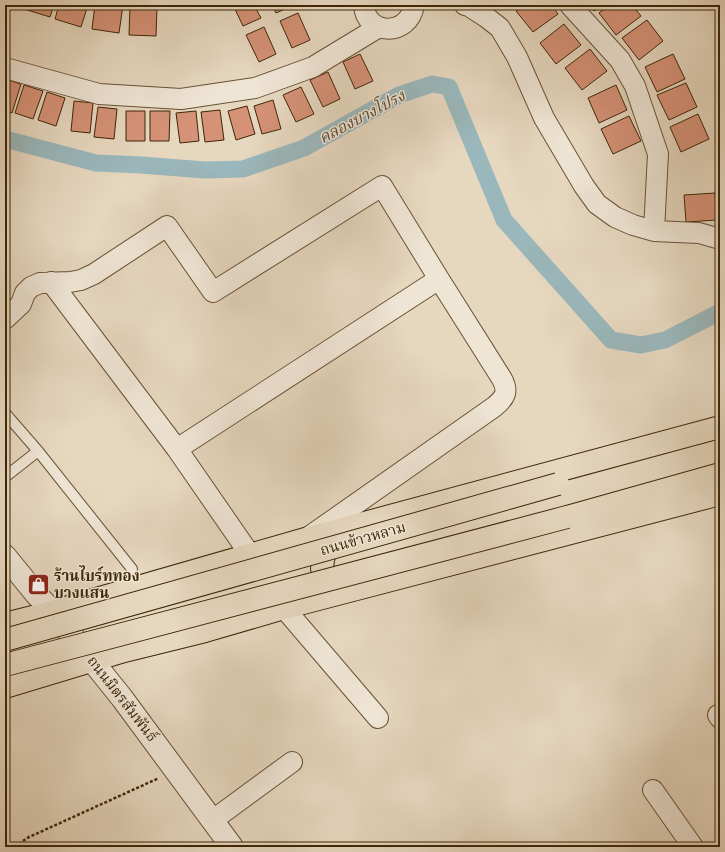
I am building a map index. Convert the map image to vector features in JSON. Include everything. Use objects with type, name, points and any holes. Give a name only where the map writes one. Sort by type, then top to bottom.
[{"type":"main road","points":[[5,624],[53,612],[197,570],[251,556],[305,539],[720,428]]},
{"type":"main road","name":"ถนนข้าวหลาม","points":[[5,639],[720,438]]},
{"type":"main road","name":"ถนนข้าวหลาม","points":[[5,665],[567,517],[720,474]]},
{"type":"main road","points":[[5,687],[124,651],[205,631],[284,608],[720,494]]},
{"type":"main road","points":[[370,522],[344,536],[329,547],[323,557],[322,569],[330,579],[343,584],[386,582]]},
{"type":"main road","points":[[197,570],[168,583],[154,596],[148,606],[148,618],[155,628],[168,632],[184,633],[205,631]]},
{"type":"main road","points":[[5,639],[20,644],[27,655],[25,668],[20,674],[5,684]]},
{"type":"street","points":[[364,5],[367,16],[372,23],[388,30],[404,24],[410,18],[414,5]]},
{"type":"street","points":[[466,5],[486,17],[500,28],[517,57],[544,118],[584,186],[597,204],[615,217],[633,225],[654,231],[699,233],[720,239]]},
{"type":"street","points":[[570,5],[620,60],[635,86],[658,154],[654,231]]},
{"type":"street","points":[[5,68],[99,94],[181,99],[255,88],[314,67],[379,27]]},
{"type":"street","points":[[5,319],[21,304],[25,293],[31,287],[40,283],[81,280],[94,274],[167,226],[213,292],[382,186],[502,379],[506,386],[505,394],[501,401],[494,407],[305,539]]},
{"type":"street","points":[[177,449],[439,279]]},
{"type":"street","points":[[51,282],[177,449],[251,556]]},
{"type":"street","name":"ถนนมิตรสัมพันธ์","points":[[5,556],[53,612],[122,698],[232,847]]},
{"type":"street","points":[[284,608],[378,718]]},
{"type":"street","points":[[213,820],[292,762]]},
{"type":"street","points":[[653,790],[693,847]]},
{"type":"lane","points":[[5,413],[38,451],[132,568]]},
{"type":"lane","points":[[5,477],[38,451]]},
{"type":"path","points":[[15,847],[27,838],[176,770]]},
{"type":"building","points":[[25,5],[54,5],[50,17],[24,9]]},
{"type":"building","points":[[59,5],[88,5],[81,27],[55,19]]},
{"type":"building","points":[[95,5],[123,5],[119,33],[92,29]]},
{"type":"building","points":[[130,5],[157,6],[156,36],[129,35]]},
{"type":"building","points":[[233,5],[254,5],[261,18],[243,26]]},
{"type":"building","points":[[272,5],[294,5],[276,13]]},
{"type":"building","points":[[524,5],[551,5],[558,14],[533,32],[516,11]]},
{"type":"building","points":[[589,5],[603,5],[594,11]]},
{"type":"building","points":[[609,5],[632,5],[641,16],[616,35],[599,13]]},
{"type":"building","points":[[298,13],[310,40],[292,48],[280,21]]},
{"type":"building","points":[[647,20],[663,41],[639,60],[622,38]]},
{"type":"building","points":[[564,24],[581,45],[556,64],[540,43]]},
{"type":"building","points":[[264,27],[276,54],[259,62],[246,35]]},
{"type":"building","points":[[590,49],[607,71],[582,90],[565,68]]},
{"type":"building","points":[[360,54],[373,81],[355,89],[343,62]]},
{"type":"building","points":[[673,54],[685,79],[657,92],[645,67]]},
{"type":"building","points":[[328,72],[340,99],[323,107],[310,80]]},
{"type":"building","points":[[5,79],[21,84],[12,113],[5,110]]},
{"type":"building","points":[[686,83],[697,107],[669,120],[657,95]]},
{"type":"building","points":[[24,85],[43,91],[33,119],[15,113]]},
{"type":"building","points":[[616,85],[627,110],[599,123],[588,98]]},
{"type":"building","points":[[301,87],[314,114],[296,122],[283,95]]},
{"type":"building","points":[[47,92],[65,98],[56,126],[38,120]]},
{"type":"building","points":[[273,100],[281,129],[262,134],[254,106]]},
{"type":"building","points":[[74,101],[93,103],[90,133],[71,131]]},
{"type":"building","points":[[247,106],[255,134],[236,140],[228,111]]},
{"type":"building","points":[[98,107],[117,109],[114,139],[94,137]]},
{"type":"building","points":[[220,110],[224,140],[205,142],[201,112]]},
{"type":"building","points":[[126,111],[145,111],[145,141],[126,141]]},
{"type":"building","points":[[150,111],[170,111],[169,141],[150,141]]},
{"type":"building","points":[[196,111],[199,141],[180,143],[176,113]]},
{"type":"building","points":[[698,114],[709,139],[681,152],[670,127]]},
{"type":"building","points":[[629,116],[641,141],[613,154],[601,129]]},
{"type":"building","points":[[715,193],[717,220],[686,222],[684,195]]},
{"type":"waterway","name":"คลองบางโปรง","points":[[5,139],[96,163],[205,170],[243,169],[304,148],[399,95],[432,84],[449,87],[504,220],[611,340],[641,345],[665,340],[720,312]]},
{"type":"place","name":"ร้านไบร์ททอง บางแสน","points":[[39,585]]}]
